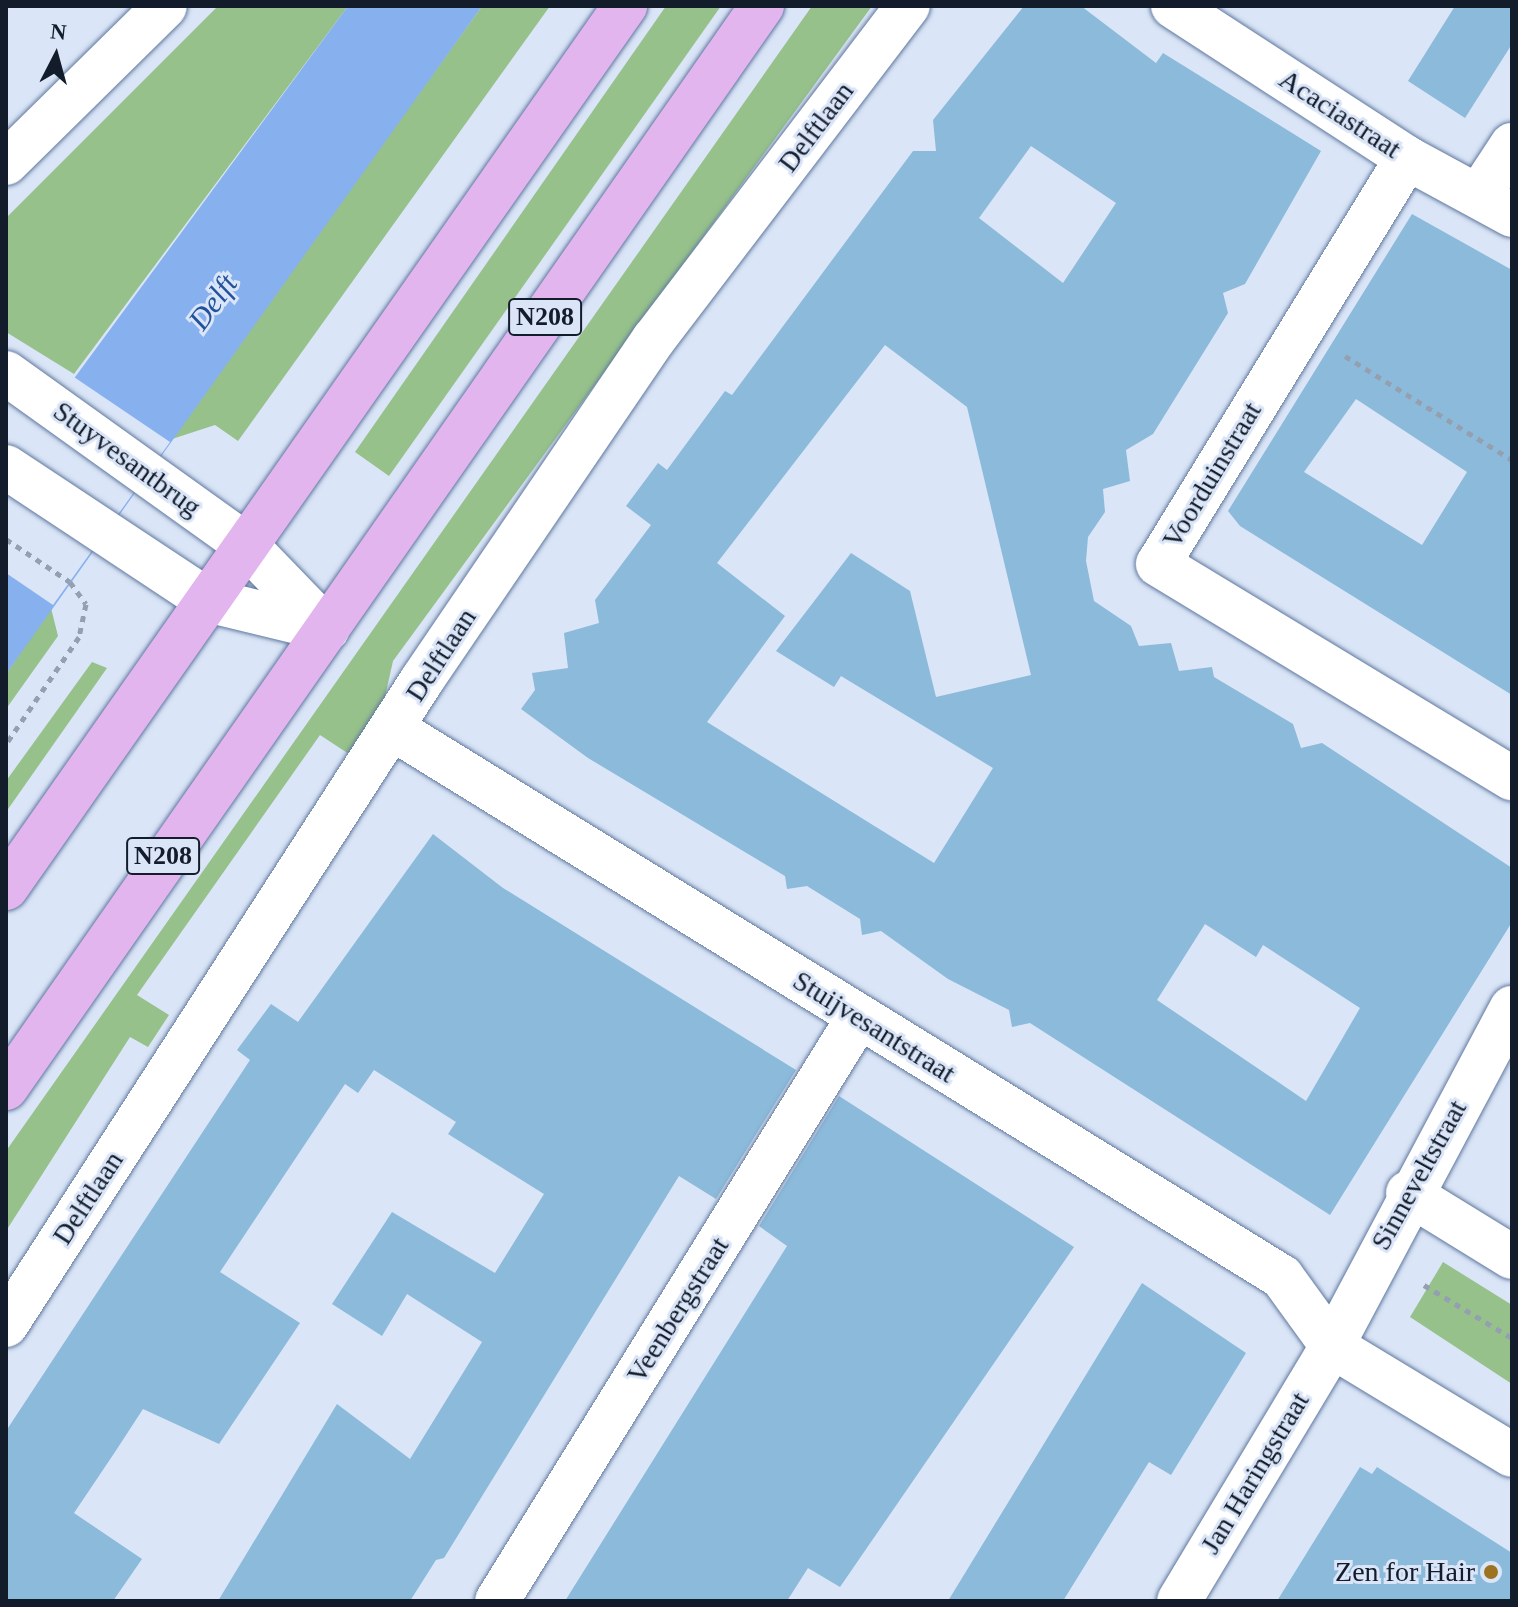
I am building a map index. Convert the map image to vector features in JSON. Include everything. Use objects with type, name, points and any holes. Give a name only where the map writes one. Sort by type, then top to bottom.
[{"type":"main road","points":[[6,888],[625,6]]},
{"type":"main road","name":"N208","points":[[6,1088],[215,780],[327,629],[762,6]]},
{"type":"street","points":[[6,163],[165,6]]},
{"type":"street","name":"Delftlaan","points":[[6,1325],[654,339],[908,6]]},
{"type":"street","name":"Acaciastraat","points":[[1173,6],[1407,158],[1496,205]]},
{"type":"street","points":[[1496,205],[1512,145]]},
{"type":"street","name":"Voorduinstraat","points":[[1407,158],[1300,327],[1158,564],[1512,778]]},
{"type":"street","name":"Stuyvesantbrug","points":[[6,373],[246,545]]},
{"type":"street","points":[[7,467],[207,600],[327,629]]},
{"type":"street","points":[[246,545],[327,629]]},
{"type":"street","name":"Stuijvesantstraat","points":[[395,730],[1282,1277],[1332,1346]]},
{"type":"street","name":"Sinneveltstraat","points":[[1332,1346],[1374,1255],[1512,1008]]},
{"type":"street","name":"Veenbergstraat","points":[[497,1601],[858,1018]]},
{"type":"street","points":[[1408,1193],[1512,1257]]},
{"type":"street","points":[[1332,1346],[1512,1455]]},
{"type":"street","name":"Jan Haringstraat","points":[[1179,1601],[1332,1346]]},
{"type":"path","points":[[1300,327],[1512,460]]},
{"type":"path","points":[[6,539],[70,582],[86,604],[79,637],[6,744]]},
{"type":"path","points":[[1374,1255],[1512,1338]]},
{"type":"green space","points":[[218,6],[348,6],[74,374],[6,332],[6,218]]},
{"type":"green space","points":[[482,6],[550,6],[238,441],[215,425],[169,440]]},
{"type":"green space","points":[[666,6],[721,6],[389,476],[355,452]]},
{"type":"green space","points":[[812,6],[872,6],[393,661],[384,701],[355,758],[320,735],[137,995],[169,1015],[148,1047],[130,1037],[6,1231],[6,1151]]},
{"type":"green space","points":[[51,608],[58,636],[6,709],[6,674]]},
{"type":"green space","points":[[92,662],[107,668],[6,812],[6,781]]},
{"type":"green space","points":[[1443,1262],[1512,1305],[1512,1384],[1410,1317]]},
{"type":"water","name":"Delft","points":[[348,6],[482,6],[6,674],[6,471]]},
{"type":"pier","points":[[71,375],[170,442],[53,605],[6,573],[6,469]]},
{"type":"building","points":[[1024,6],[1081,6],[1156,63],[1163,53],[1321,151],[1245,284],[1223,293],[1228,313],[1153,434],[1126,450],[1130,481],[1103,489],[1105,512],[1088,537],[1086,561],[1094,601],[1131,626],[1139,646],[1171,643],[1179,671],[1212,667],[1214,677],[1293,724],[1301,748],[1322,743],[1512,868],[1512,922],[1330,1215],[1030,1023],[1012,1027],[1009,1010],[948,979],[881,931],[862,935],[860,919],[807,886],[787,889],[785,876],[588,758],[521,709],[535,690],[532,673],[568,668],[564,633],[599,623],[595,600],[651,525],[626,506],[658,463],[667,470],[725,391],[732,395],[913,151],[936,151],[933,120]],"holes":[[[1031,146],[1116,203],[1063,283],[979,218]],[[885,345],[967,407],[1031,675],[936,697],[910,591],[851,553],[776,651],[834,687],[841,676],[993,768],[934,863],[707,722],[785,616],[717,563]],[[1205,924],[1256,957],[1263,945],[1360,1008],[1306,1101],[1157,1000]]]},
{"type":"building","points":[[1455,6],[1512,6],[1512,44],[1465,118],[1408,81]]},
{"type":"building","points":[[1412,214],[1512,270],[1512,695],[1240,526],[1228,511]],"holes":[[[1356,399],[1467,472],[1422,545],[1304,472]]]},
{"type":"building","points":[[433,834],[503,888],[796,1070],[716,1199],[679,1176],[444,1558],[436,1560],[410,1601],[218,1601],[337,1404],[410,1459],[482,1342],[407,1294],[382,1336],[332,1304],[392,1212],[495,1273],[544,1194],[448,1134],[456,1122],[374,1070],[358,1093],[345,1084],[220,1272],[300,1323],[219,1444],[143,1409],[74,1513],[142,1559],[113,1601],[6,1601],[6,1431],[250,1060],[237,1050],[271,1004],[298,1022]]},
{"type":"building","points":[[839,1096],[1074,1247],[840,1587],[808,1568],[787,1601],[565,1601],[787,1246],[759,1226]]},
{"type":"building","points":[[1142,1283],[1246,1353],[1171,1475],[1149,1462],[1063,1601],[948,1601]]},
{"type":"building","points":[[1360,1467],[1372,1474],[1377,1467],[1512,1553],[1512,1601],[1277,1601]]},
{"type":"place","name":"Zen for Hair","points":[[1491,1572]]}]
